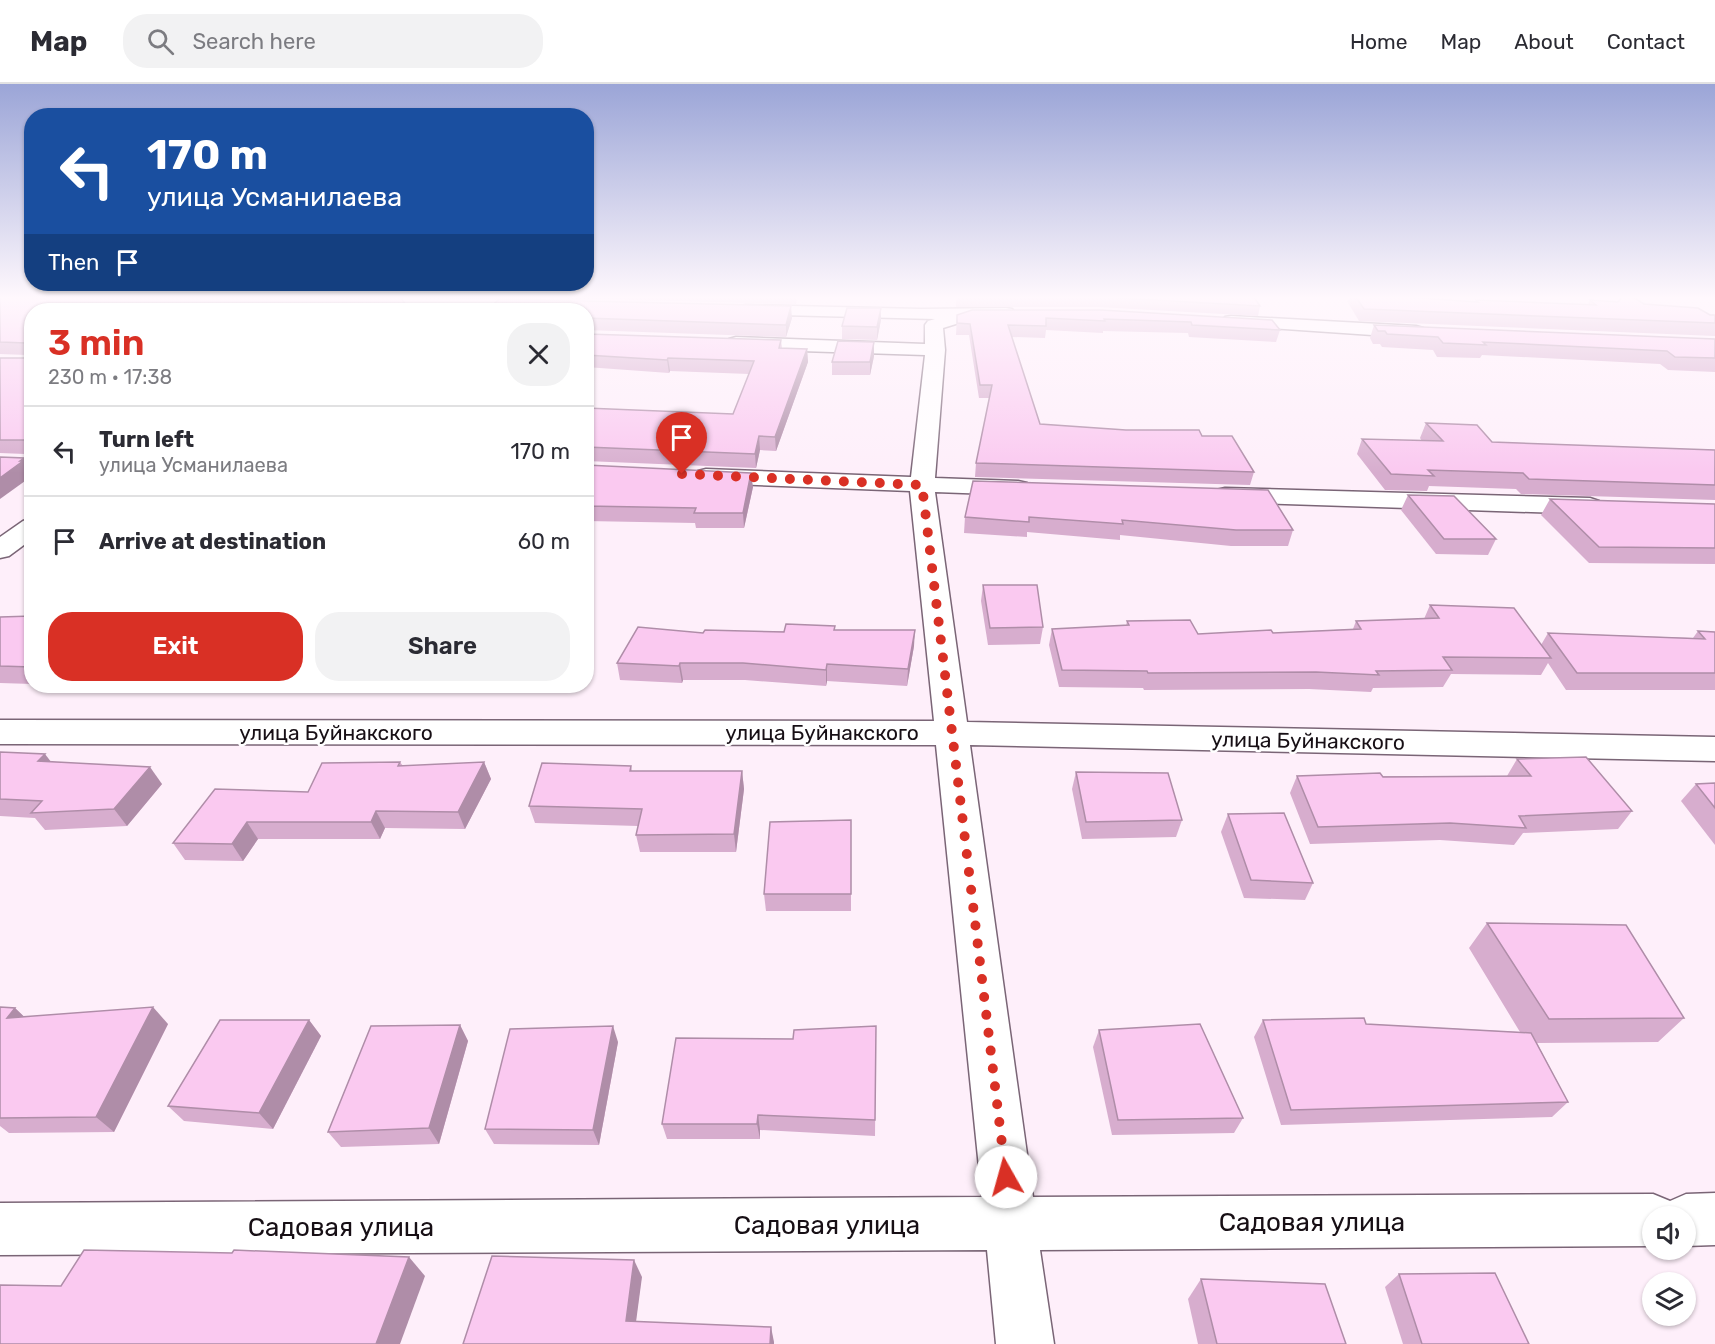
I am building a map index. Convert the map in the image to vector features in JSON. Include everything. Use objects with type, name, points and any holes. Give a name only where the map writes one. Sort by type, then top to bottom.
[{"type":"street","points":[[934,356],[922,485],[1024,1344]]},
{"type":"street","points":[[682,474],[1040,489]]},
{"type":"street","points":[[1206,494],[1608,507]]},
{"type":"street","points":[[0,550],[24,532]]},
{"type":"street","name":"улица Буйнакского","points":[[0,732],[953,733],[1715,749]]},
{"type":"street","points":[[1696,1220],[1715,1219]]},
{"type":"street","name":"Садовая улица","points":[[0,1229],[1642,1220]]},
{"type":"building","points":[[599,356],[805,356],[775,437],[759,436],[755,454],[594,447],[594,408],[733,414],[754,361],[668,358],[667,360]]},
{"type":"building","points":[[834,356],[871,356],[870,362],[832,362]]},
{"type":"building","points":[[975,356],[1018,356],[1040,424],[1126,430],[1199,430],[1202,436],[1232,436],[1254,472],[976,463],[992,385],[980,385]]},
{"type":"building","points":[[1673,356],[1715,356],[1715,358]]},
{"type":"building","points":[[0,358],[24,358],[24,440],[0,440]]},
{"type":"building","points":[[1426,423],[1477,425],[1492,442],[1715,450],[1715,485],[1529,479],[1523,473],[1428,470],[1434,476],[1391,474],[1362,439],[1443,441]]},
{"type":"building","points":[[0,457],[24,458],[0,478]]},
{"type":"building","points":[[594,465],[751,473],[743,513],[694,513],[696,508],[594,506]]},
{"type":"building","points":[[973,481],[1268,490],[1293,530],[1236,530],[1122,520],[1123,524],[1029,517],[1029,522],[965,517]]},
{"type":"building","points":[[1408,495],[1454,496],[1496,539],[1444,539]]},
{"type":"building","points":[[1550,499],[1715,504],[1715,548],[1599,547]]},
{"type":"building","points":[[983,585],[1037,585],[1043,627],[990,628]]},
{"type":"building","points":[[1430,605],[1514,608],[1551,658],[1443,657],[1452,670],[1376,671],[1379,675],[1316,672],[1148,673],[1147,671],[1062,670],[1052,629],[1129,625],[1127,621],[1190,620],[1198,634],[1361,629],[1356,621],[1439,618]]},
{"type":"building","points":[[24,616],[24,667],[0,666],[0,617]]},
{"type":"building","points":[[786,624],[835,626],[834,630],[915,630],[908,669],[827,664],[826,670],[743,663],[680,663],[679,666],[617,663],[638,627],[703,633],[705,630],[784,632]]},
{"type":"building","points":[[1698,631],[1715,632],[1715,673],[1577,673],[1548,633],[1705,639]]},
{"type":"building","points":[[0,752],[45,754],[38,761],[150,767],[114,809],[31,813],[42,801],[0,799]]},
{"type":"building","points":[[1586,757],[1632,811],[1519,816],[1526,828],[1450,823],[1318,827],[1297,776],[1380,773],[1383,777],[1531,776],[1517,759]]},
{"type":"building","points":[[400,762],[398,766],[484,762],[458,812],[376,811],[371,822],[247,822],[232,844],[173,843],[215,789],[308,792],[322,763]]},
{"type":"building","points":[[542,763],[631,766],[630,771],[742,771],[734,834],[636,835],[642,809],[529,806]]},
{"type":"building","points":[[1076,772],[1168,773],[1182,820],[1086,822]]},
{"type":"building","points":[[1715,783],[1715,808],[1696,784]]},
{"type":"building","points":[[1284,813],[1313,883],[1251,880],[1228,814]]},
{"type":"building","points":[[851,820],[851,894],[764,894],[770,822]]},
{"type":"building","points":[[1487,923],[1626,925],[1684,1018],[1549,1019]]},
{"type":"building","points":[[0,1007],[15,1008],[7,1018],[153,1007],[96,1117],[0,1118]]},
{"type":"building","points":[[1364,1018],[1366,1024],[1531,1033],[1568,1102],[1291,1110],[1263,1020]]},
{"type":"building","points":[[220,1020],[309,1020],[259,1113],[168,1106]]},
{"type":"building","points":[[1200,1024],[1243,1118],[1118,1120],[1099,1030]]},
{"type":"building","points":[[460,1025],[429,1128],[328,1132],[371,1026]]},
{"type":"building","points":[[613,1026],[593,1130],[485,1129],[510,1029]]},
{"type":"building","points":[[876,1026],[875,1120],[758,1115],[757,1124],[662,1124],[676,1038],[793,1039],[794,1030]]},
{"type":"building","points":[[84,1250],[232,1253],[234,1250],[409,1257],[376,1344],[0,1344],[0,1285],[61,1286]]},
{"type":"building","points":[[492,1256],[634,1260],[626,1321],[771,1327],[770,1344],[463,1344]]},
{"type":"building","points":[[1495,1273],[1529,1344],[1422,1344],[1399,1274]]},
{"type":"building","points":[[1201,1279],[1325,1284],[1346,1344],[1217,1344]]},
{"type":"route","points":[[682,474],[922,485],[1006,1177]]}]
